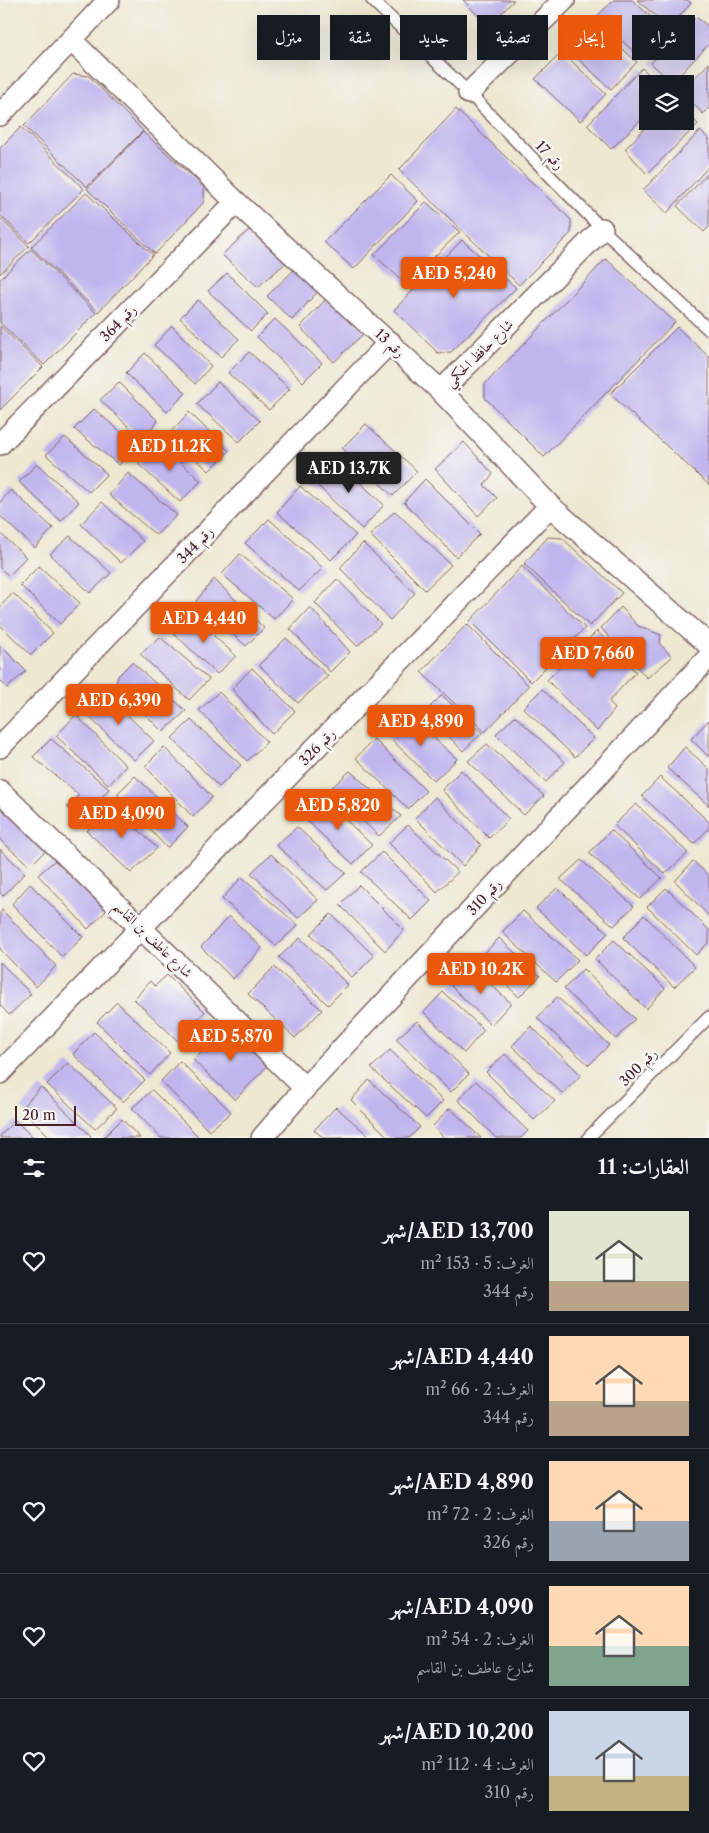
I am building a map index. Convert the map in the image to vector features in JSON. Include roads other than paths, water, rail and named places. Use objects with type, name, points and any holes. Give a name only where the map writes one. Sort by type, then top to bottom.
[{"type":"street","points":[[0,115],[109,0]]},
{"type":"street","points":[[469,93],[564,0]]},
{"type":"street","name":"رقم 13","points":[[72,41],[236,202],[390,342],[441,392],[550,506],[709,645]]},
{"type":"street","name":"رقم 364","points":[[0,444],[236,202]]},
{"type":"street","name":"شارع حافظ الحكمي","points":[[441,392],[602,229]]},
{"type":"street","name":"رقم 344","points":[[0,747],[390,342]]},
{"type":"street","name":"رقم 326","points":[[0,1073],[550,506]]},
{"type":"street","name":"رقم 310","points":[[262,1138],[305,1088],[709,657]]},
{"type":"street","name":"شارع عاطف بن القاسم","points":[[0,791],[305,1088]]},
{"type":"lane","name":"رقم 17","points":[[372,0],[469,93],[602,229],[709,330]]},
{"type":"lane","name":"رقم 300","points":[[588,1138],[709,1017]]}]
